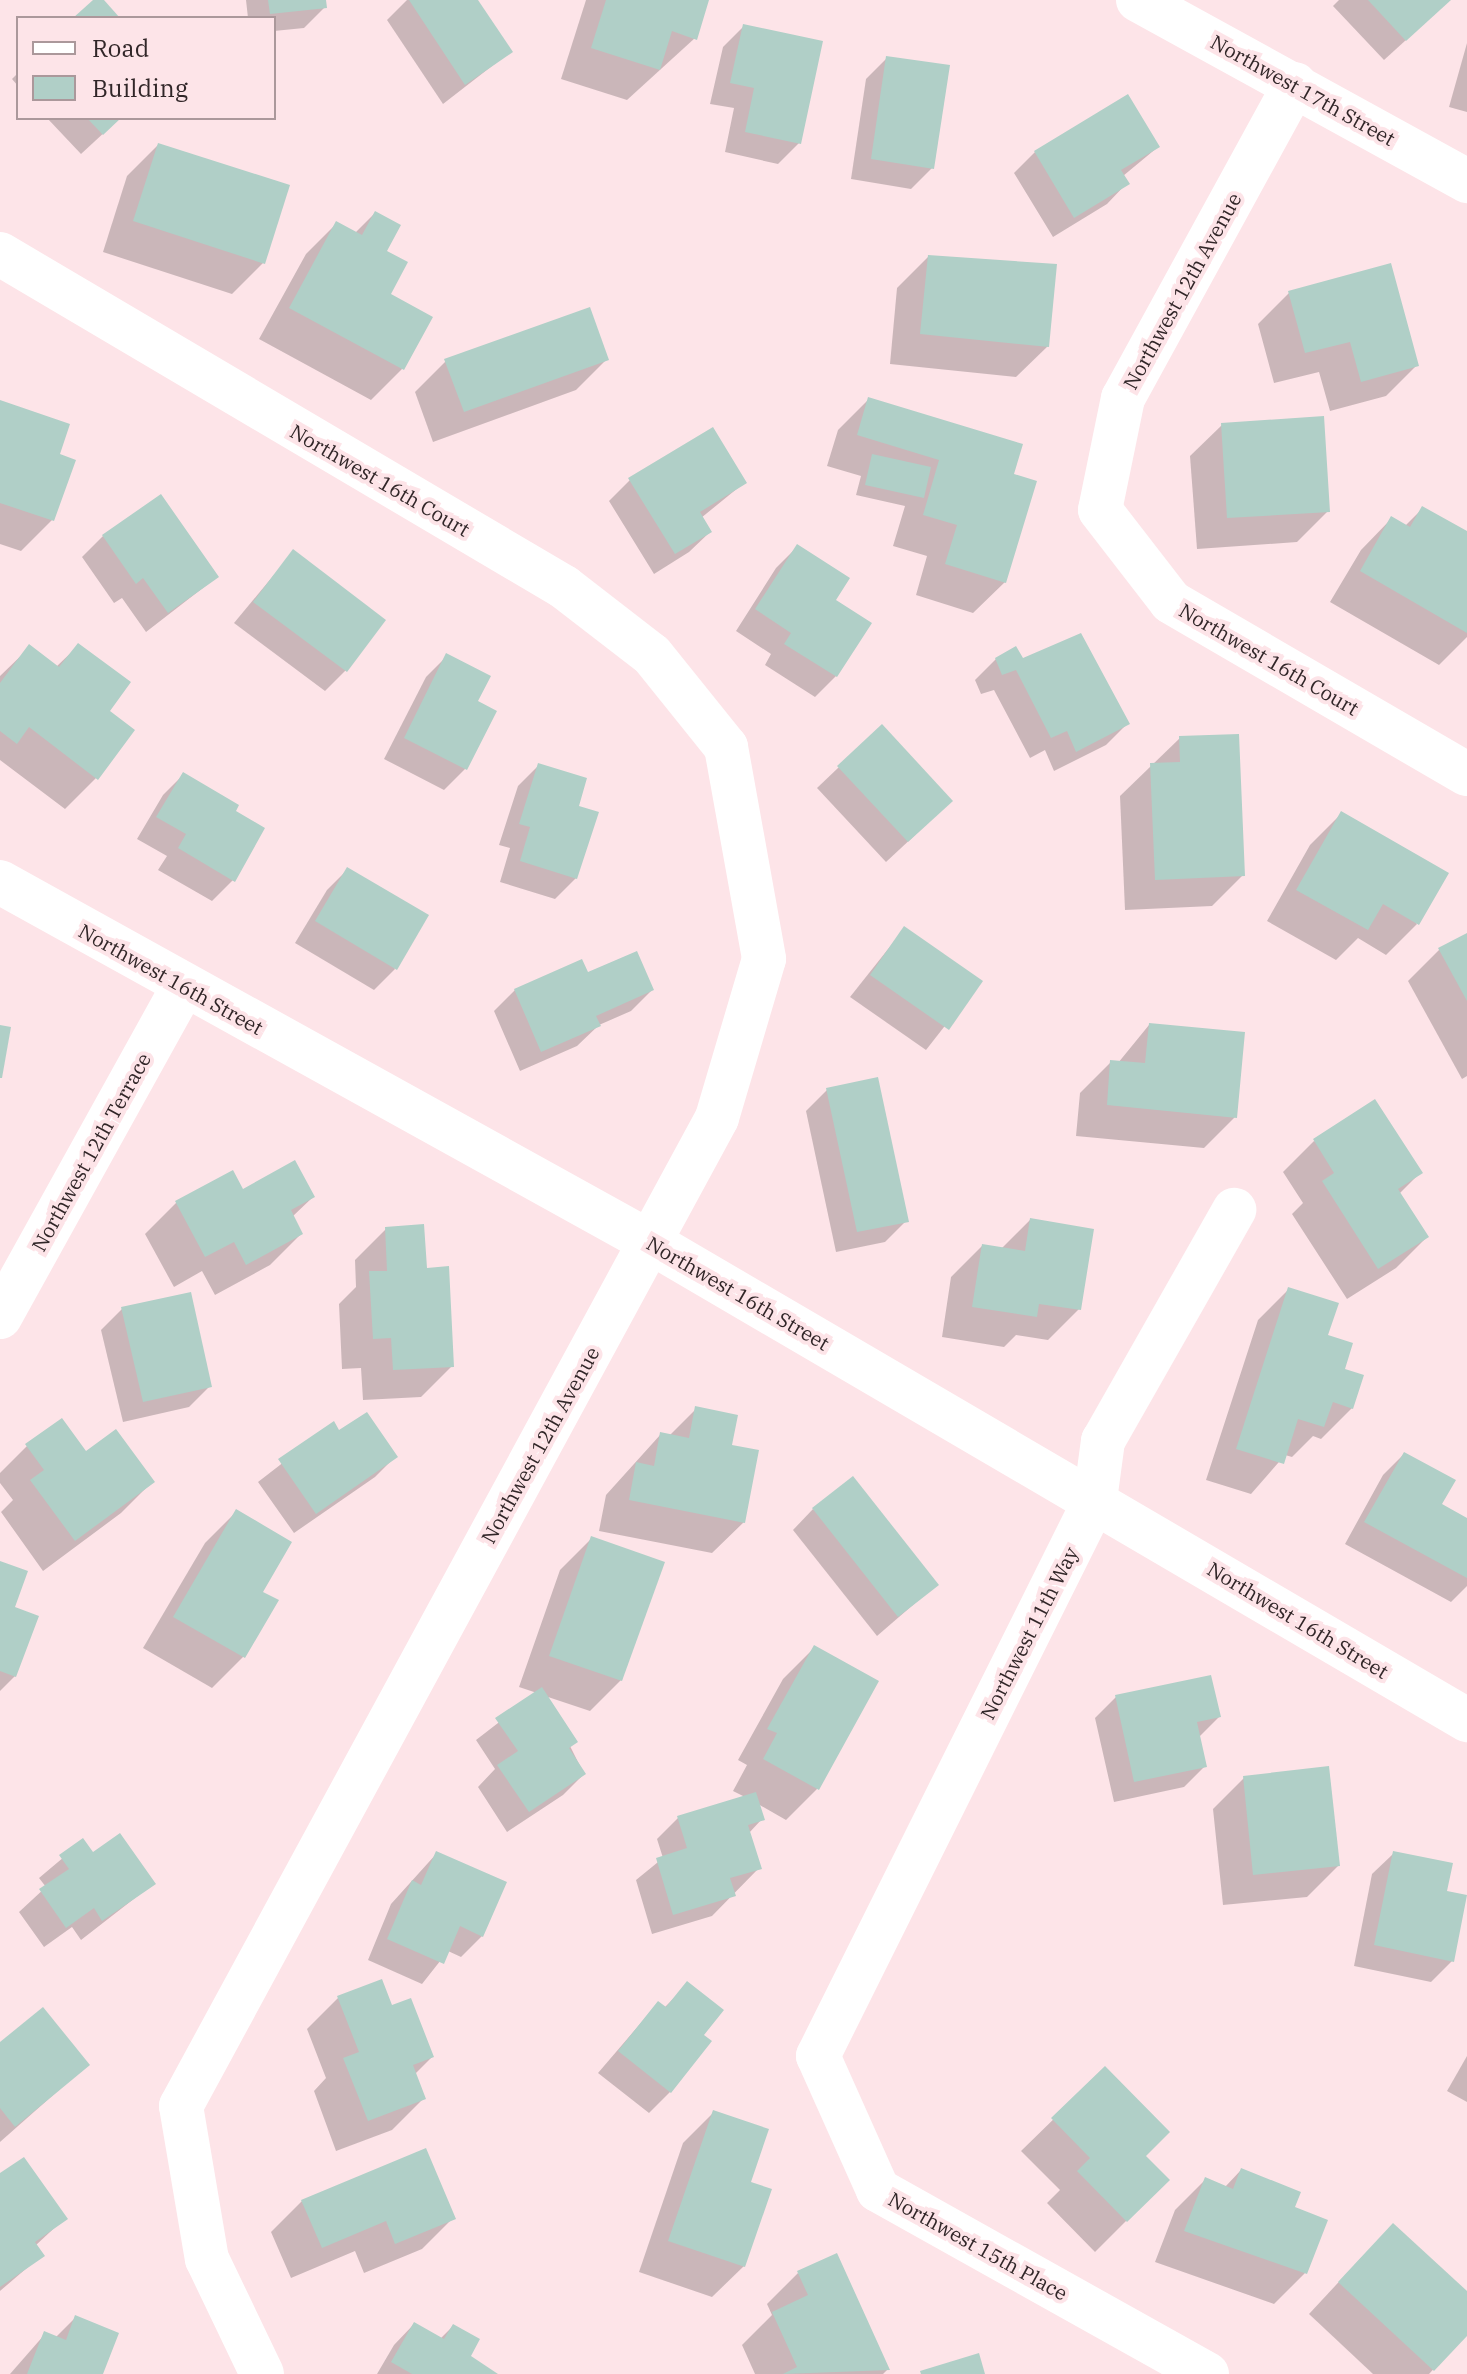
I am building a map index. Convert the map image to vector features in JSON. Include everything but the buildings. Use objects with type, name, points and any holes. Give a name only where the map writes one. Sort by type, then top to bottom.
[{"type":"street","name":"Northwest 17th Street","points":[[1138,0],[1467,181]]},
{"type":"street","name":"Northwest 12th Avenue","points":[[1100,510],[1123,398],[1295,84]]},
{"type":"street","name":"Northwest 16th Court","points":[[0,254],[564,587],[652,655],[726,747]]},
{"type":"street","name":"Northwest 16th Court","points":[[1100,510],[1171,602],[1467,774]]},
{"type":"street","name":"Northwest 12th Avenue","points":[[262,2374],[207,2259],[181,2106],[717,1118],[764,959],[726,747]]},
{"type":"street","name":"Northwest 16th Street","points":[[0,882],[183,987],[650,1242],[1467,1720]]},
{"type":"street","name":"Northwest 12th Terrace","points":[[0,1317],[183,987]]},
{"type":"street","name":"Northwest 11th Way","points":[[818,2056],[1095,1500],[1103,1441],[1234,1210]]},
{"type":"street","name":"Northwest 15th Place","points":[[818,2056],[878,2190],[1207,2374]]}]
